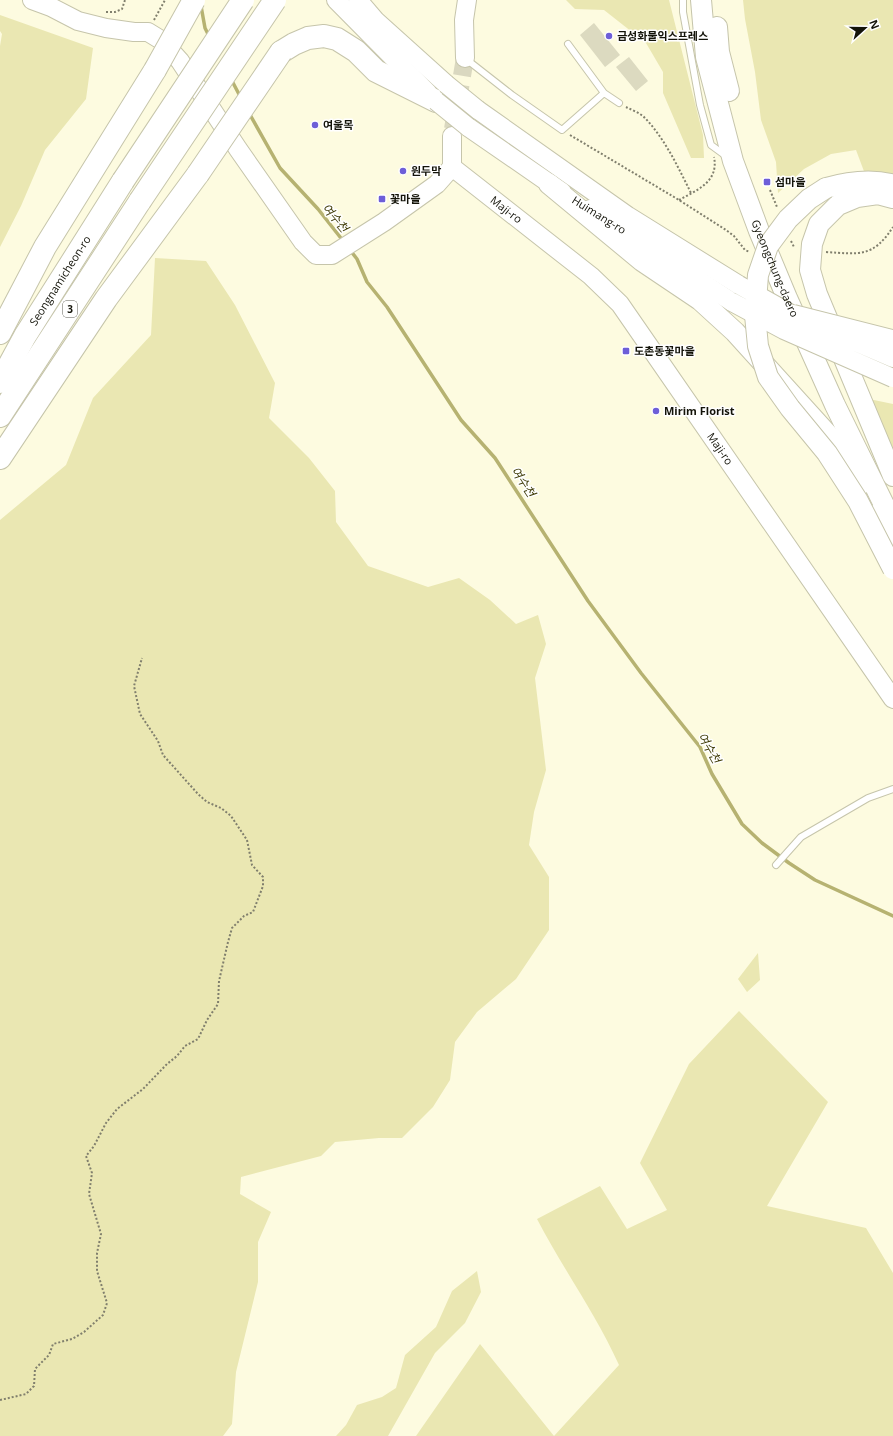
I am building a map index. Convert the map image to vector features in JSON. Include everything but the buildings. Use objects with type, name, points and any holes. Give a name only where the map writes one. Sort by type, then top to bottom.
[{"type":"highway","points":[[0,333],[45,247],[155,70],[194,0]]},
{"type":"highway","name":"Seongnamicheon-ro","points":[[0,382],[25,336],[123,181],[243,0]]},
{"type":"highway","name":"Seongnamicheon-ro","points":[[0,416],[140,201],[274,0]]},
{"type":"highway","points":[[0,458],[106,299],[198,174],[280,52],[308,38],[324,36],[337,39],[356,51],[376,71],[441,93]]},
{"type":"main road","points":[[32,0],[51,7],[78,21],[106,28],[154,36],[180,61],[238,149],[303,242],[316,255],[332,255],[384,222],[437,184],[452,167],[452,136]]},
{"type":"main road","points":[[154,36],[184,0]]},
{"type":"main road","points":[[336,0],[441,93]]},
{"type":"main road","points":[[358,0],[441,93]]},
{"type":"main road","points":[[465,58],[464,20],[467,0]]},
{"type":"main road","name":"Gyeongchung-daero","points":[[701,0],[706,57],[733,161],[759,231],[787,298],[835,404],[893,523]]},
{"type":"main road","name":"Gyeongchung-daero","points":[[714,0],[719,52],[746,161],[774,236],[847,404],[893,492]]},
{"type":"main road","name":"Huimang-ro","points":[[441,93],[478,110],[628,216],[739,285],[793,315]]},
{"type":"main road","name":"Huimang-ro","points":[[441,93],[468,127],[549,184],[620,228],[732,302],[784,330],[893,378]]},
{"type":"main road","name":"Maji-ro","points":[[452,167],[591,276],[620,304],[893,699]]},
{"type":"main road","points":[[893,185],[866,181],[841,184],[826,188],[809,199],[788,219],[768,246],[758,275],[755,315],[758,346],[768,377],[790,408],[827,453],[858,501],[893,569]]},
{"type":"main road","points":[[549,184],[642,261],[700,300],[735,332],[840,448],[893,540]]},
{"type":"main road","points":[[893,198],[878,194],[857,197],[838,205],[819,224],[812,244],[810,270],[817,294],[893,476]]},
{"type":"main road","points":[[793,315],[893,346]]},
{"type":"lane","points":[[682,0],[700,105],[711,145],[733,161]]},
{"type":"lane","points":[[568,44],[604,93],[619,103]]},
{"type":"lane","points":[[465,58],[512,95],[562,130],[604,93]]},
{"type":"lane","points":[[778,863],[801,837],[868,798],[893,789]]},
{"type":"path","points":[[105,12],[115,12],[122,9],[125,0]]},
{"type":"path","points":[[154,36],[165,0]]},
{"type":"path","points":[[619,103],[644,117],[673,158],[691,193]]},
{"type":"path","points":[[562,130],[726,230],[734,236],[745,250],[752,253]]},
{"type":"path","points":[[679,200],[702,187],[714,174],[715,164],[711,145]]},
{"type":"path","points":[[821,251],[846,253],[872,250],[878,246],[893,227]]},
{"type":"path","points":[[789,247],[799,248]]},
{"type":"path","points":[[0,1400],[26,1394],[34,1386],[35,1369],[48,1356],[53,1344],[72,1339],[84,1332],[103,1315],[107,1303],[97,1271],[97,1253],[101,1234],[89,1194],[92,1173],[86,1156],[94,1146],[106,1123],[117,1110],[143,1089],[167,1064],[177,1056],[185,1046],[198,1039],[207,1020],[218,1004],[219,981],[232,928],[244,916],[253,912],[263,886],[262,877],[252,865],[247,840],[231,816],[221,808],[207,802],[162,755],[158,741],[140,714],[134,686],[142,658]]},
{"type":"shaded area","points":[[566,0],[669,0],[703,135],[704,158],[691,158],[663,93],[663,72],[646,43],[604,10],[575,9]]},
{"type":"shaded area","points":[[743,0],[893,0],[893,174],[865,174],[856,150],[831,154],[804,169],[778,193],[776,162],[761,120]]},
{"type":"shaded area","points":[[0,15],[93,48],[86,99],[45,150],[21,206],[0,247],[0,46],[2,34],[0,31]]},
{"type":"shaded area","points":[[155,258],[206,261],[235,305],[275,383],[269,418],[309,458],[335,491],[336,522],[368,566],[428,587],[459,578],[490,600],[516,624],[538,615],[546,644],[535,678],[546,770],[534,812],[529,845],[549,877],[549,930],[516,979],[477,1012],[455,1042],[450,1080],[433,1107],[402,1138],[379,1138],[335,1142],[321,1156],[241,1177],[240,1194],[271,1212],[258,1242],[258,1282],[236,1372],[232,1424],[223,1436],[0,1436],[0,520],[66,465],[93,398],[151,335]]},
{"type":"shaded area","points":[[869,399],[893,404],[893,466]]},
{"type":"shaded area","points":[[758,953],[760,980],[747,992],[738,979]]},
{"type":"shaded area","points":[[739,1011],[828,1102],[767,1206],[866,1228],[893,1273],[893,1436],[554,1436],[619,1365],[590,1310],[537,1219],[600,1186],[627,1229],[667,1210],[640,1163],[689,1064]]},
{"type":"shaded area","points":[[477,1271],[481,1292],[465,1323],[435,1353],[388,1436],[336,1436],[346,1425],[357,1405],[382,1397],[396,1388],[405,1355],[436,1327],[452,1291]]},
{"type":"shaded area","points":[[480,1344],[554,1436],[416,1436]]},
{"type":"waterway","name":"여수천","points":[[201,6],[205,28],[210,38]]},
{"type":"waterway","name":"여수천","points":[[231,79],[241,98]]},
{"type":"waterway","name":"여수천","points":[[249,113],[280,168],[318,209],[344,242]]},
{"type":"waterway","name":"여수천","points":[[350,250],[357,259],[367,282],[387,307],[461,420],[495,458],[588,601],[641,673],[700,747],[712,774],[742,824],[762,843],[815,880],[893,916]]},
{"type":"tunnel","points":[[453,129],[465,58]]},
{"type":"place","name":"금성화물익스프레스","points":[[609,36]]},
{"type":"place","name":"여울목","points":[[315,125]]},
{"type":"place","name":"원두막","points":[[403,171]]},
{"type":"place","name":"섬마을","points":[[767,182]]},
{"type":"place","name":"꽃마을","points":[[382,199]]},
{"type":"place","name":"도촌동꽃마을","points":[[626,351]]},
{"type":"place","name":"Mirim Florist","points":[[656,411]]}]
